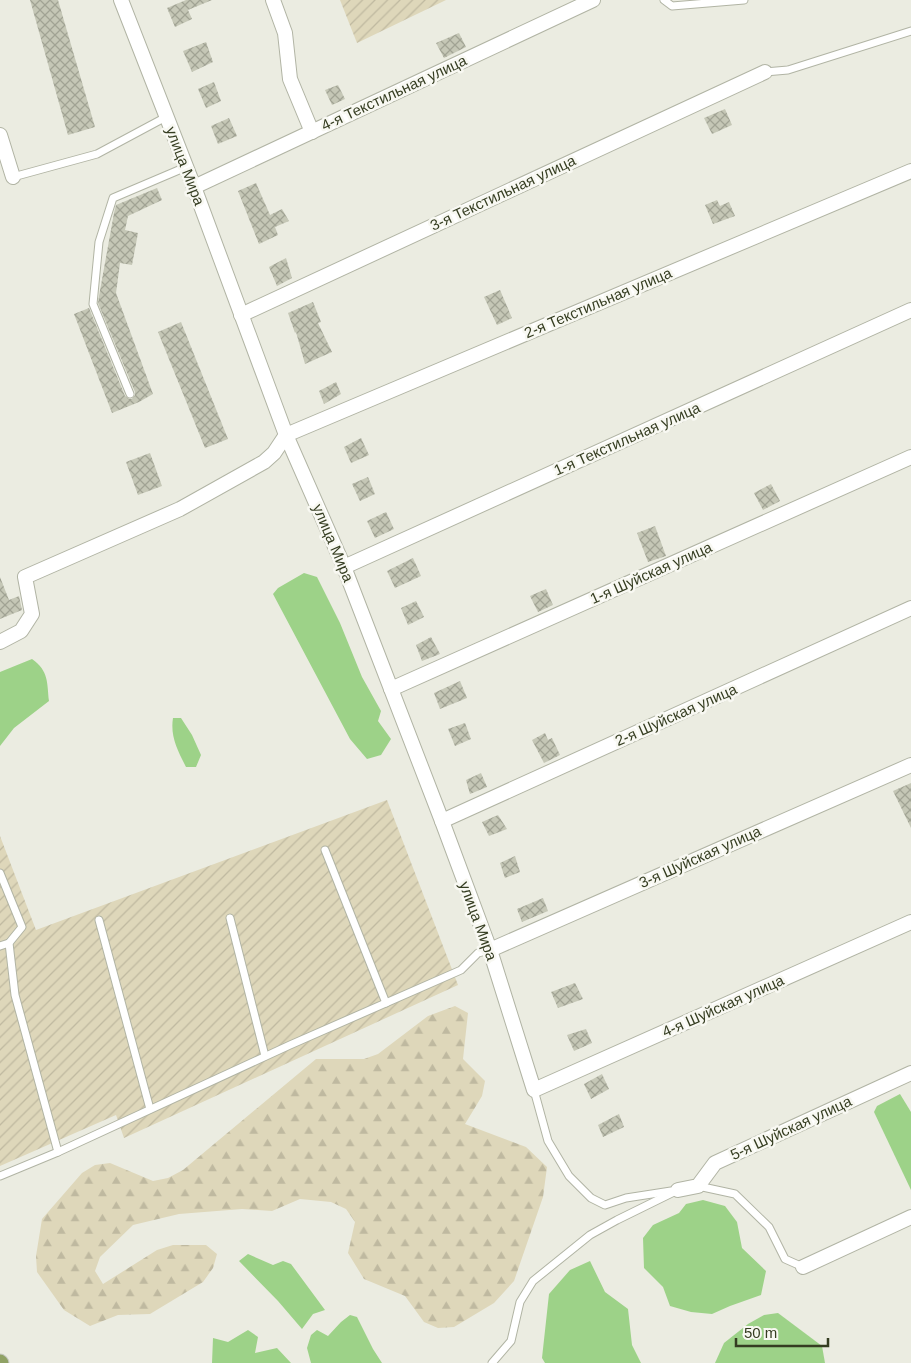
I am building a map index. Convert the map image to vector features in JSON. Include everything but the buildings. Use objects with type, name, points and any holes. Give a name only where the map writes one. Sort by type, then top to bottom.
[{"type":"street","name":"улица Мира","points":[[121,0],[194,187],[286,435],[344,567],[442,821],[490,950],[534,1090]]},
{"type":"street","points":[[273,0],[285,33],[290,79],[312,132]]},
{"type":"street","name":"4-я Текстильная улица","points":[[194,187],[593,0]]},
{"type":"street","name":"3-я Текстильная улица","points":[[241,314],[766,72]]},
{"type":"street","points":[[0,135],[12,177]]},
{"type":"street","name":"2-я Текстильная улица","points":[[286,435],[911,171]]},
{"type":"street","name":"1-я Текстильная улица","points":[[344,567],[911,310]]},
{"type":"street","points":[[0,642],[20,631],[32,614],[25,577],[180,509],[264,462],[274,453],[286,435]]},
{"type":"street","name":"1-я Шуйская улица","points":[[391,689],[911,457]]},
{"type":"street","name":"2-я Шуйская улица","points":[[442,821],[911,608]]},
{"type":"street","name":"3-я Шуйская улица","points":[[490,950],[911,765]]},
{"type":"street","name":"4-я Шуйская улица","points":[[534,1090],[911,922]]},
{"type":"street","name":"5-я Шуйская улица","points":[[698,1186],[715,1163],[911,1072]]},
{"type":"street","points":[[678,1190],[698,1186]]},
{"type":"street","points":[[804,1267],[911,1217]]},
{"type":"lane","points":[[664,0],[672,6],[744,0]]},
{"type":"lane","points":[[766,72],[788,70],[911,31]]},
{"type":"lane","points":[[12,177],[97,154],[166,117]]},
{"type":"lane","points":[[130,394],[93,304],[99,242],[113,198],[186,167]]},
{"type":"lane","points":[[325,850],[386,1003]]},
{"type":"lane","points":[[0,873],[22,927],[9,943],[0,946]]},
{"type":"lane","points":[[230,918],[265,1056]]},
{"type":"lane","points":[[99,920],[150,1109]]},
{"type":"lane","points":[[9,943],[15,995],[58,1152]]},
{"type":"lane","points":[[0,1176],[58,1152],[265,1056],[461,970],[478,953],[490,950]]},
{"type":"lane","points":[[534,1090],[548,1141],[569,1176],[591,1198],[605,1205],[626,1198],[678,1190]]},
{"type":"lane","points":[[698,1186],[735,1194],[769,1227],[784,1259],[804,1267]]},
{"type":"lane","points":[[492,1363],[511,1341],[520,1302],[533,1281],[590,1235],[678,1190]]},
{"type":"green space","points":[[340,0],[446,0],[357,43]]},
{"type":"green space","points":[[387,800],[458,985],[124,1138],[116,1115],[0,1166],[0,836],[36,930]]},
{"type":"green space","points":[[455,1006],[468,1013],[463,1059],[485,1081],[482,1096],[465,1124],[526,1147],[547,1167],[543,1197],[514,1281],[494,1303],[454,1327],[438,1328],[424,1322],[405,1296],[364,1279],[348,1253],[355,1222],[346,1209],[331,1202],[300,1199],[272,1211],[242,1209],[179,1214],[133,1225],[100,1257],[95,1271],[103,1284],[157,1250],[173,1245],[206,1245],[217,1254],[213,1268],[203,1282],[150,1314],[118,1315],[90,1326],[64,1310],[37,1272],[36,1256],[42,1219],[82,1173],[95,1165],[110,1163],[153,1181],[168,1178],[183,1170],[316,1059],[364,1059],[378,1054],[428,1016]]},
{"type":"shaded area","points":[[304,573],[317,577],[340,623],[362,677],[381,711],[378,721],[391,739],[381,755],[367,759],[350,739],[273,594],[278,588]]},
{"type":"shaded area","points":[[32,659],[42,668],[46,678],[49,701],[14,728],[0,746],[0,672]]},
{"type":"shaded area","points":[[173,718],[181,718],[192,735],[201,755],[196,767],[186,767],[180,755],[175,744],[172,725]]},
{"type":"shaded area","points":[[900,1094],[911,1112],[911,1190],[874,1112],[877,1106]]},
{"type":"shaded area","points":[[703,1200],[725,1206],[737,1222],[742,1248],[766,1271],[761,1295],[712,1314],[691,1312],[670,1306],[663,1287],[644,1268],[643,1238],[653,1225],[679,1213],[686,1204]]},
{"type":"shaded area","points":[[248,1254],[273,1265],[283,1261],[291,1264],[325,1310],[313,1314],[302,1329],[239,1261]]},
{"type":"shaded area","points":[[590,1261],[605,1292],[628,1309],[632,1345],[641,1363],[545,1363],[542,1358],[549,1294],[570,1270]]},
{"type":"shaded area","points":[[778,1313],[822,1346],[825,1363],[715,1363],[724,1343],[748,1324],[764,1315]]},
{"type":"shaded area","points":[[350,1315],[357,1317],[382,1363],[311,1363],[307,1348],[311,1335],[317,1330],[328,1336]]},
{"type":"shaded area","points":[[248,1330],[258,1337],[255,1353],[277,1348],[291,1363],[212,1363],[213,1338],[228,1342]]}]
